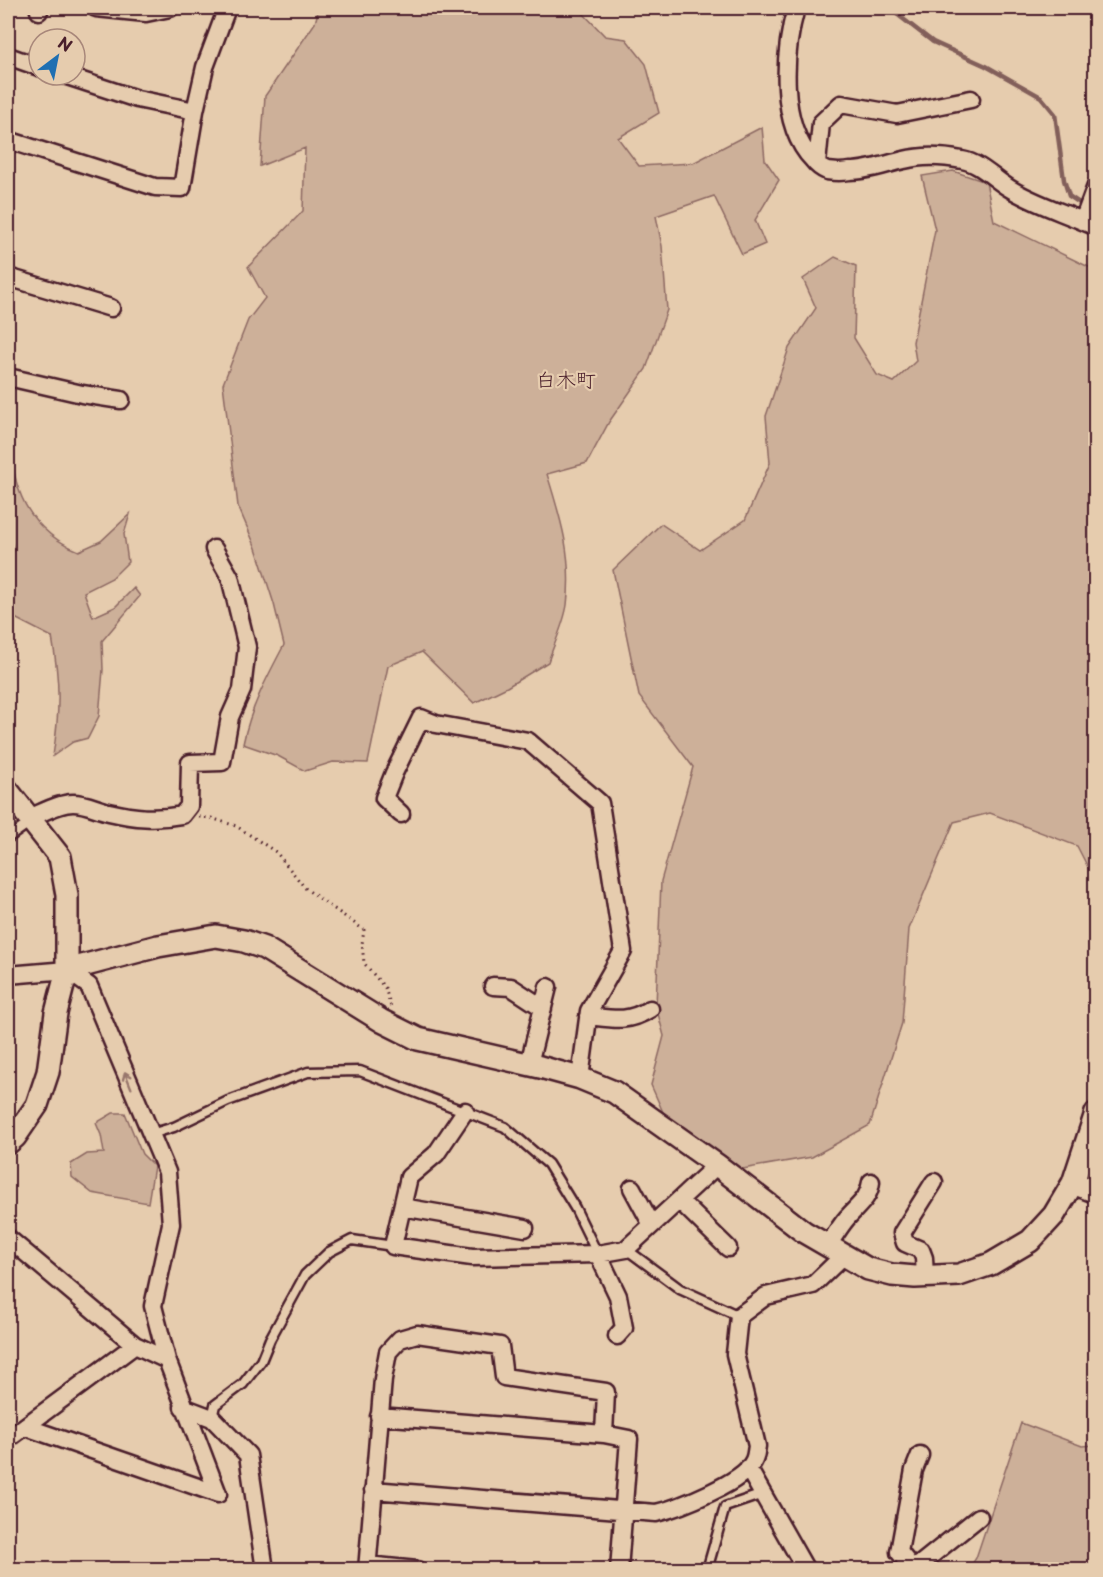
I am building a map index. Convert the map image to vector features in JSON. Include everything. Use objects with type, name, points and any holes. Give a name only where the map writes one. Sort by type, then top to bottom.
[{"type":"street","points":[[96,8],[146,12],[170,8]]},
{"type":"street","points":[[8,140],[155,187],[182,188],[205,67],[227,8]]},
{"type":"street","points":[[796,8],[788,52],[787,83],[790,108],[796,134],[806,153],[827,171],[852,172],[925,156],[966,160],[1025,196],[1089,224],[1095,186]]},
{"type":"street","points":[[8,56],[27,63]]},
{"type":"street","points":[[87,83],[137,99],[195,111]]},
{"type":"street","points":[[817,164],[821,123],[841,104],[897,114],[971,99]]},
{"type":"street","points":[[8,277],[111,308]]},
{"type":"street","points":[[8,377],[82,394],[121,400]]},
{"type":"street","points":[[31,820],[71,803],[87,804],[106,812],[126,816],[159,820],[182,815],[189,806],[190,763],[222,762],[230,717],[242,690],[247,647],[230,577],[214,549]]},
{"type":"street","points":[[401,814],[384,798],[394,772],[421,718],[436,724],[528,741],[600,803],[623,951],[589,1011],[580,1078]]},
{"type":"street","points":[[8,790],[60,857],[67,896],[67,970],[56,1013],[48,1072],[37,1105],[15,1137],[8,1143]]},
{"type":"street","points":[[8,975],[67,970],[158,946],[216,936],[244,941],[264,948],[385,1023],[418,1040],[529,1064],[580,1078],[614,1092],[717,1165],[804,1232],[868,1269],[892,1275],[959,1275],[991,1264],[1030,1241],[1054,1215],[1073,1182],[1095,1113]]},
{"type":"street","points":[[26,1427],[218,1494],[183,1407],[167,1360],[153,1306],[171,1224],[167,1172],[89,986],[67,970]]},
{"type":"street","points":[[493,986],[511,987],[543,1008]]},
{"type":"street","points":[[529,1064],[548,987]]},
{"type":"street","points":[[588,1016],[622,1020],[637,1017],[650,1009]]},
{"type":"street","points":[[465,1111],[436,1154],[409,1178],[393,1246],[472,1257],[598,1254],[626,1249],[717,1165]]},
{"type":"street","points":[[373,1490],[656,1514],[710,1494],[743,1473],[754,1462],[757,1446],[735,1354],[740,1316],[766,1296],[813,1285],[835,1251],[848,1216],[862,1204],[870,1192],[871,1182]]},
{"type":"street","points":[[925,1276],[921,1250],[905,1243],[902,1233],[934,1182]]},
{"type":"street","points":[[1073,1182],[1095,1192]]},
{"type":"street","points":[[632,1188],[652,1225]]},
{"type":"street","points":[[679,1200],[728,1248]]},
{"type":"street","points":[[402,1207],[525,1228]]},
{"type":"street","points":[[8,1238],[135,1345],[167,1360]]},
{"type":"street","points":[[598,1254],[618,1296],[624,1328],[617,1336]]},
{"type":"street","points":[[417,1569],[367,1567],[383,1378],[388,1352],[400,1339],[417,1334],[500,1346],[504,1377],[606,1392],[604,1434]]},
{"type":"street","points":[[8,1439],[135,1345]]},
{"type":"street","points":[[183,1407],[213,1418],[248,1455],[264,1569]]},
{"type":"street","points":[[380,1416],[604,1434],[630,1439],[619,1569]]},
{"type":"street","points":[[920,1455],[914,1470],[899,1552],[913,1569],[978,1517]]},
{"type":"street","points":[[748,1468],[806,1569]]},
{"type":"lane","points":[[8,838],[31,820]]},
{"type":"lane","points":[[150,1134],[174,1127],[228,1101],[308,1072],[360,1071],[505,1127],[548,1164],[575,1208],[598,1254]]},
{"type":"lane","points":[[213,1418],[215,1406],[243,1384],[261,1361],[270,1339],[305,1275],[329,1252],[352,1240],[393,1246]]},
{"type":"lane","points":[[626,1249],[680,1289],[740,1316]]},
{"type":"lane","points":[[707,1569],[725,1507],[763,1494]]},
{"type":"path","points":[[182,815],[211,818],[236,826],[276,852],[306,889],[364,930],[363,963],[385,988],[391,1006],[391,1013],[385,1023]]},
{"type":"shaded area","points":[[319,8],[490,8],[489,10],[541,11],[578,8],[605,36],[626,39],[646,64],[659,113],[618,138],[639,166],[693,163],[762,127],[765,160],[779,180],[755,220],[765,244],[742,254],[714,196],[656,216],[662,246],[667,310],[646,369],[609,422],[587,463],[547,474],[561,523],[568,571],[566,612],[548,662],[507,687],[474,703],[422,652],[388,666],[368,763],[333,762],[305,771],[278,756],[243,744],[265,681],[284,645],[256,548],[238,506],[223,384],[248,320],[265,298],[248,267],[303,211],[305,148],[260,166],[265,96],[315,23]]},
{"type":"shaded area","points":[[953,171],[986,182],[994,221],[1095,270],[1095,881],[1077,846],[990,813],[954,822],[909,929],[902,1023],[870,1125],[812,1157],[737,1170],[666,1119],[651,1085],[664,1036],[656,1006],[661,881],[693,767],[639,696],[613,570],[661,524],[700,550],[745,520],[770,463],[766,416],[789,348],[816,308],[803,279],[835,257],[856,266],[854,338],[877,375],[894,382],[916,361],[913,342],[935,230],[922,176]]},
{"type":"shaded area","points":[[8,450],[23,500],[42,527],[59,541],[79,551],[101,541],[130,514],[124,534],[128,562],[112,578],[84,592],[93,617],[115,607],[134,588],[140,596],[102,641],[103,670],[99,716],[88,738],[73,742],[53,756],[58,696],[57,668],[52,637],[8,616],[8,560],[14,550],[8,533]]},
{"type":"shaded area","points":[[113,1113],[125,1113],[142,1154],[154,1166],[148,1203],[92,1193],[72,1177],[71,1164],[87,1154],[104,1153],[96,1123]]},
{"type":"shaded area","points":[[1021,1423],[1082,1446],[1095,1445],[1095,1569],[969,1569],[976,1558]]},
{"type":"waterway","points":[[889,8],[933,42],[986,66],[1041,97],[1055,114],[1064,180],[1069,196],[1096,214]]},
{"type":"district","name":"白木町","points":[[566,379]]}]
